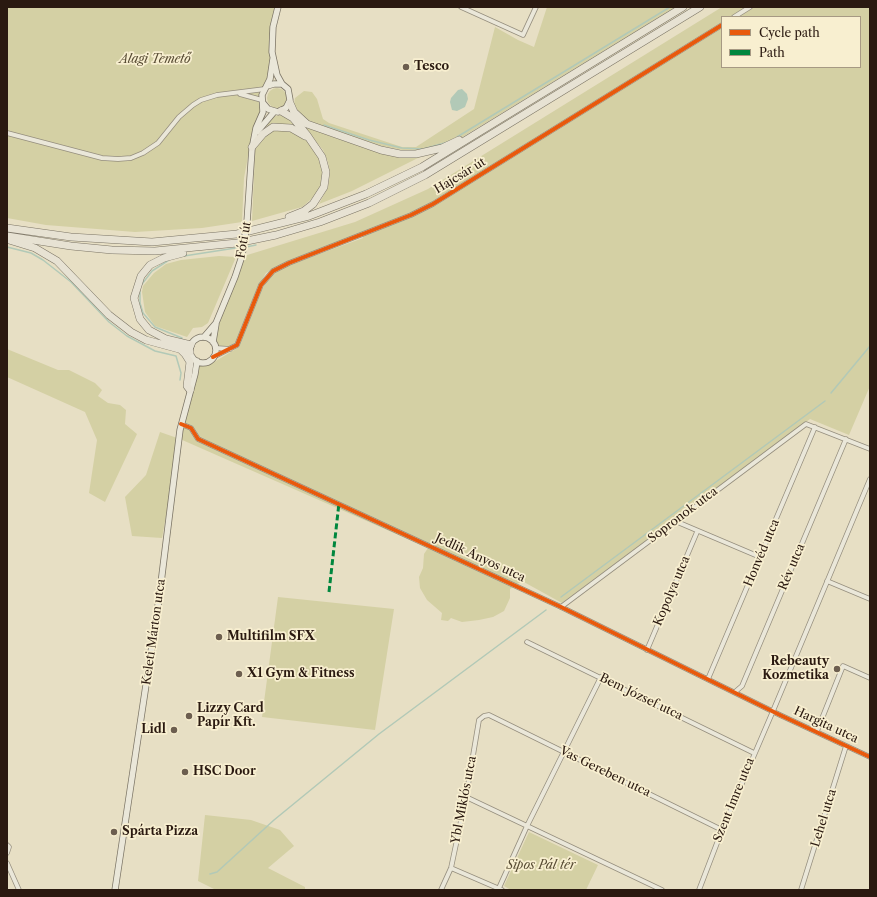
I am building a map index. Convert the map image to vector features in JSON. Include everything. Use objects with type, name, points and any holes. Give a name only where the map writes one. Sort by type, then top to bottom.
[{"type":"highway","points":[[7,228],[71,237],[152,242],[216,236],[269,227],[310,216],[366,194],[422,167],[683,7]]},
{"type":"highway","points":[[7,236],[71,246],[112,250],[155,251],[200,248],[237,243],[298,229],[347,212],[425,175],[700,7]]},
{"type":"highway","points":[[290,103],[298,116],[313,127],[369,147],[400,154],[416,154],[442,148],[494,124]]},
{"type":"highway","points":[[269,227],[280,220],[304,211],[313,204],[322,191],[326,180],[324,163],[319,151],[293,118],[278,112]]},
{"type":"highway","points":[[252,147],[268,130],[278,126],[291,128],[310,139]]},
{"type":"highway","points":[[7,239],[35,248],[57,261],[109,314],[131,332],[146,340],[180,350],[191,349]]},
{"type":"highway","points":[[191,349],[149,330],[140,319],[134,298],[141,276],[150,265],[164,258],[200,248]]},
{"type":"highway","points":[[180,350],[190,362],[187,386],[190,390]]},
{"type":"main road","points":[[278,7],[273,27],[273,59],[270,79],[263,101],[268,109],[278,112]]},
{"type":"main road","points":[[255,134],[278,112],[286,108],[290,103],[290,93],[276,75],[273,59]]},
{"type":"main road","points":[[266,88],[274,84],[282,84]]},
{"type":"main road","name":"Fóti út","points":[[204,337],[216,323],[242,256],[247,222],[252,147],[263,112],[263,101]]},
{"type":"main road","points":[[213,357],[216,323]]},
{"type":"main road","points":[[199,362],[191,349],[197,339],[204,337],[214,345]]},
{"type":"main road","name":"Keleti Márton utca","points":[[115,890],[159,599],[181,424],[199,362],[207,362],[213,357]]},
{"type":"street","points":[[461,7],[523,35],[536,7]]},
{"type":"street","points":[[736,16],[750,7]]},
{"type":"street","name":"Hajcsár út","points":[[213,357],[231,349],[240,340],[262,286],[273,271],[289,263],[411,215],[432,204],[721,26]]},
{"type":"street","points":[[7,133],[102,158],[131,158],[143,153],[158,143],[179,117],[193,105],[217,95],[266,88]]},
{"type":"street","points":[[238,93],[263,101]]},
{"type":"street","points":[[214,345],[231,349]]},
{"type":"street","name":"Jedlik Ányos utca","points":[[181,424],[191,428],[198,439],[561,607],[773,711]]},
{"type":"street","name":"Sopronok utca","points":[[561,607],[806,424],[815,427]]},
{"type":"street","points":[[815,427],[870,449]]},
{"type":"street","name":"Honvéd utca","points":[[708,679],[815,427]]},
{"type":"street","name":"Rév utca","points":[[735,692],[742,686],[846,439]]},
{"type":"street","points":[[773,711],[870,478]]},
{"type":"street","points":[[675,522],[760,557]]},
{"type":"street","name":"Kopolya utca","points":[[647,650],[697,532]]},
{"type":"street","points":[[827,581],[870,599]]},
{"type":"street","name":"Bem József utca","points":[[527,642],[754,753]]},
{"type":"street","points":[[817,731],[843,666],[870,678]]},
{"type":"street","points":[[451,868],[501,889],[527,826],[601,677]]},
{"type":"street","name":"Hargita utca","points":[[773,711],[870,757]]},
{"type":"street","name":"Szent Imre utca","points":[[699,890],[722,830],[773,711]]},
{"type":"street","name":"Vas Gereben utca","points":[[489,715],[722,830]]},
{"type":"street","name":"Ybl Miklós utca","points":[[441,890],[451,868],[466,798],[479,720],[484,716],[489,715]]},
{"type":"street","name":"Lehel utca","points":[[801,890],[846,746]]},
{"type":"street","points":[[466,798],[662,890]]},
{"type":"street","points":[[7,845],[9,847],[7,854]]},
{"type":"street","points":[[7,863],[19,890]]},
{"type":"green space","name":"Alagi Temető","points":[[7,7],[276,7],[271,71],[265,85],[259,91],[259,102],[262,111],[249,151],[244,178],[242,222],[202,228],[135,232],[46,225],[7,218]]},
{"type":"green space","points":[[547,7],[676,7],[456,141],[426,150],[408,151],[371,144],[305,120],[296,112],[294,104],[295,98],[304,91],[312,92],[317,99],[323,119],[329,123],[402,147],[416,147],[474,109],[495,27],[534,47]]},
{"type":"green space","points":[[722,7],[870,7],[870,386],[849,435],[810,419],[562,603],[522,581],[510,589],[510,598],[504,611],[493,617],[462,622],[451,618],[448,621],[441,620],[442,613],[427,600],[420,588],[419,577],[423,568],[424,554],[428,548],[180,439],[199,367],[202,363],[209,365],[239,347],[262,289],[272,274],[289,265],[363,238],[361,233],[288,261],[266,273],[257,288],[236,342],[228,347],[219,347],[216,344],[216,331],[244,256],[355,222],[428,189]]},
{"type":"green space","points":[[273,88],[281,88],[287,94],[287,102],[281,108],[273,108],[267,102],[267,94]]},
{"type":"green space","points":[[283,115],[288,118],[316,150],[323,168],[322,184],[316,195],[302,207],[252,221],[255,151],[259,137],[274,116]]},
{"type":"green space","points":[[298,119],[315,130],[383,153],[424,155],[352,191],[319,204],[328,187],[330,174],[328,162],[323,150]]},
{"type":"green space","points":[[219,256],[236,257],[208,323],[202,327],[193,328],[187,337],[155,326],[145,312],[142,292],[143,286],[154,273],[166,264],[181,260]]},
{"type":"green space","points":[[7,349],[58,370],[69,370],[95,383],[102,390],[98,396],[108,403],[120,405],[126,410],[125,424],[137,434],[105,502],[89,493],[97,440],[85,412],[7,377]]},
{"type":"green space","points":[[160,432],[180,439],[162,538],[132,536],[125,497],[146,475]]},
{"type":"green space","points":[[278,597],[394,609],[375,730],[262,717]]},
{"type":"green space","points":[[205,815],[251,820],[280,830],[294,846],[268,868],[305,887],[305,890],[216,890],[198,881]]},
{"type":"green space","name":"Sipos Pál tér","points":[[529,832],[598,865],[586,890],[511,890],[504,886]]},
{"type":"shaded area","points":[[462,89],[467,94],[468,99],[465,107],[457,111],[452,110],[450,102],[451,98],[458,90]]},
{"type":"waterway","points":[[457,137],[670,7]]},
{"type":"waterway","points":[[324,125],[369,140],[402,148],[423,149],[448,142]]},
{"type":"waterway","points":[[246,247],[256,245]]},
{"type":"waterway","points":[[7,247],[31,253],[43,260],[71,282],[109,322],[127,336],[155,351],[176,356],[181,373],[180,380]]},
{"type":"waterway","points":[[184,256],[242,247]]},
{"type":"waterway","points":[[142,284],[152,271],[169,260]]},
{"type":"waterway","points":[[140,291],[140,303],[143,313],[155,327],[182,338],[181,340]]},
{"type":"waterway","points":[[831,393],[870,346]]},
{"type":"waterway","points":[[561,597],[825,401]]},
{"type":"waterway","points":[[210,874],[217,872],[274,820],[379,734],[546,610]]},
{"type":"marked path","points":[[329,592],[339,503]]},
{"type":"cycle path","points":[[213,357],[237,345],[261,285],[273,271],[289,263],[411,215],[433,204],[721,26]]},
{"type":"cycle path","points":[[181,424],[191,428],[198,439],[561,607],[780,715],[870,757]]},
{"type":"place","name":"Tesco","points":[[406,67]]},
{"type":"place","name":"Multifilm SFX","points":[[219,637]]},
{"type":"place","name":"Rebeauty Kozmetika","points":[[837,669]]},
{"type":"place","name":"X1 Gym & Fitness","points":[[239,674]]},
{"type":"place","name":"Lizzy Card Papír Kft.","points":[[189,716]]},
{"type":"place","name":"Lidl","points":[[174,730]]},
{"type":"place","name":"HSC Door","points":[[185,772]]},
{"type":"place","name":"Spárta Pizza","points":[[114,832]]}]
